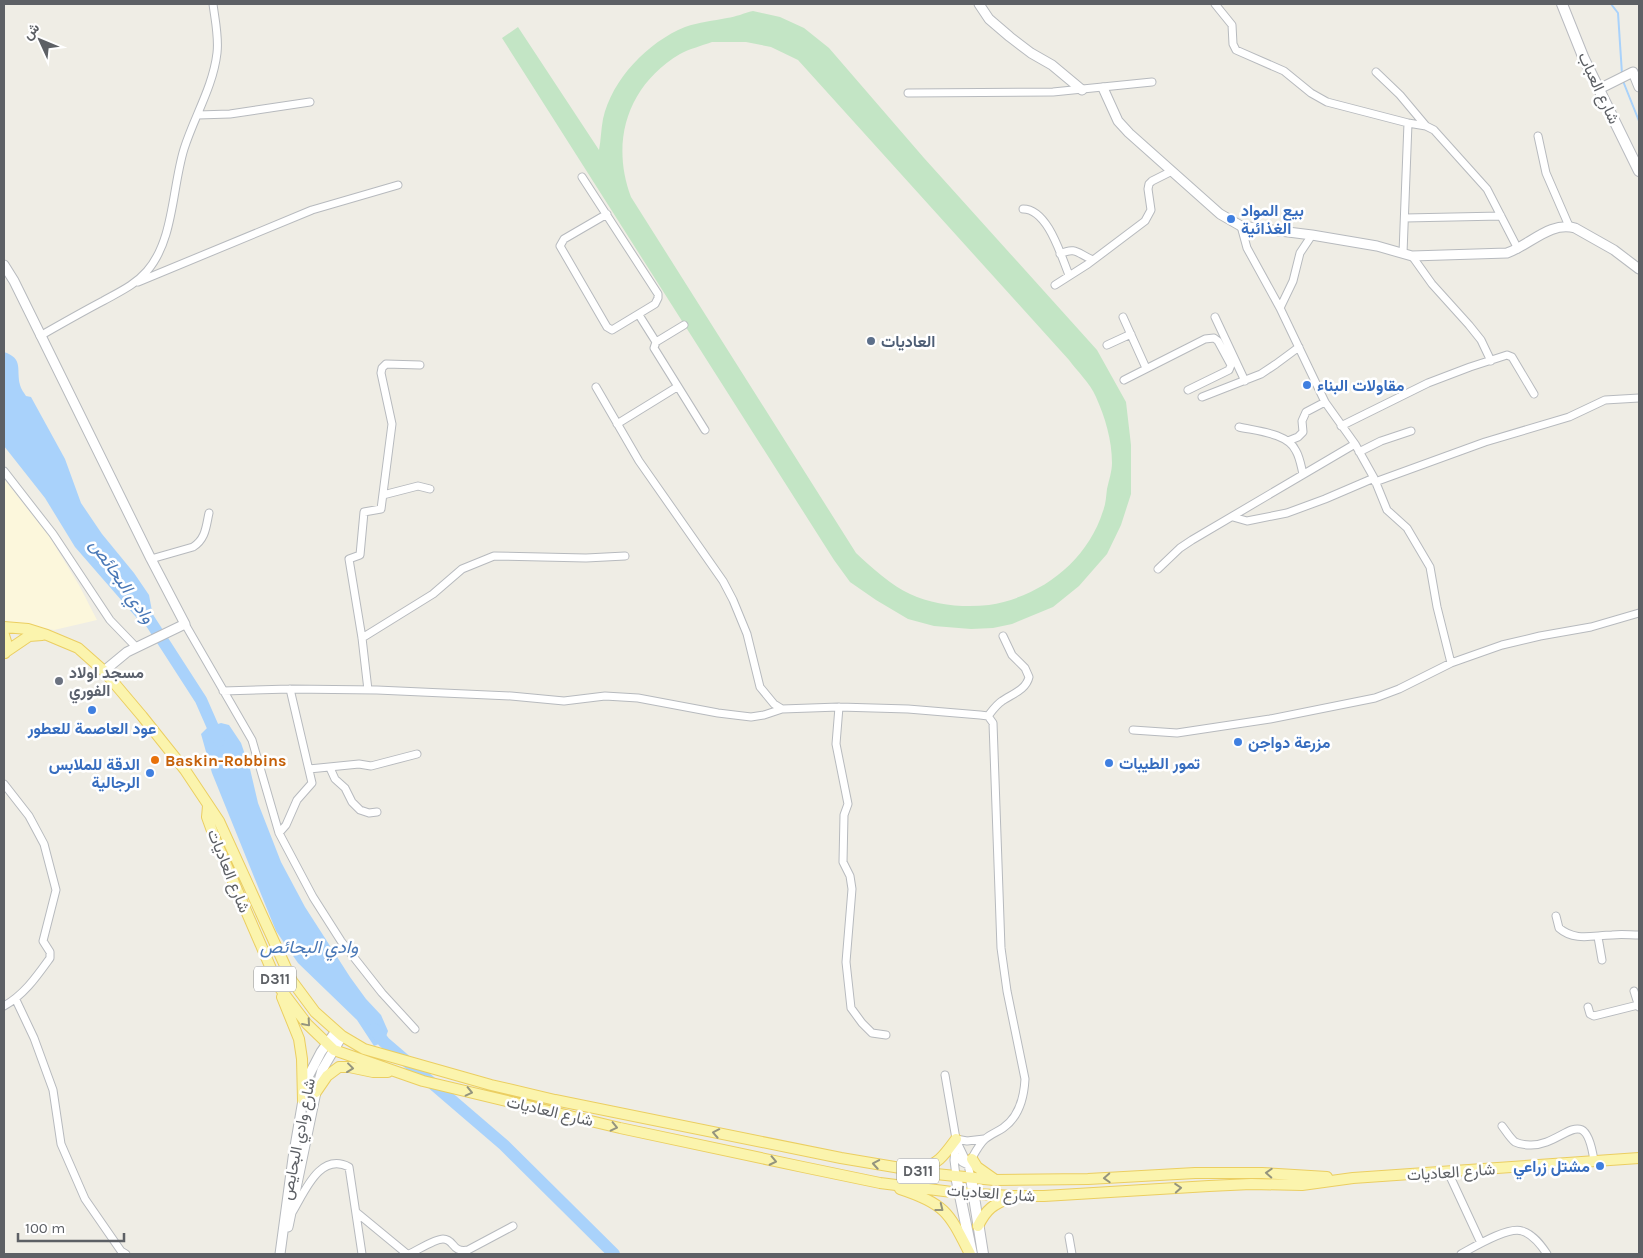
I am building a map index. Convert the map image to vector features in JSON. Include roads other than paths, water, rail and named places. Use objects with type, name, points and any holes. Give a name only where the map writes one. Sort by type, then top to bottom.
[{"type":"main road","name":"شارع العباب","points":[[1562,4],[1584,59],[1639,171]]},
{"type":"main road","name":"D311","points":[[4,626],[28,629],[78,648],[104,671],[185,770],[208,806]]},
{"type":"main road","points":[[4,635],[7,645],[4,653]]},
{"type":"main road","points":[[4,653],[29,636],[47,635]]},
{"type":"main road","name":"شارع العاديات","points":[[208,806],[207,817],[215,839],[278,986],[307,1024],[330,1047],[396,1073],[516,1104],[620,1128],[880,1182],[960,1192],[1013,1196],[1044,1196],[1251,1184],[1302,1185],[1353,1178],[1639,1158]]},
{"type":"main road","name":"شارع العاديات","points":[[208,806],[219,821],[292,981],[315,1012],[339,1034],[364,1049],[491,1086],[555,1100],[841,1158],[971,1178],[994,1180],[1088,1179],[1224,1173],[1353,1178]]},
{"type":"main road","points":[[278,986],[299,1039],[302,1059],[303,1100]]},
{"type":"main road","points":[[316,1092],[327,1076],[339,1067],[396,1073]]},
{"type":"main road","points":[[910,1170],[930,1167],[936,1163],[956,1139]]},
{"type":"main road","points":[[970,1162],[994,1180]]},
{"type":"main road","points":[[956,1176],[971,1254]]},
{"type":"main road","points":[[971,1178],[983,1254]]},
{"type":"main road","points":[[880,1182],[928,1199],[941,1207],[956,1225],[971,1254]]},
{"type":"main road","points":[[978,1226],[985,1212],[992,1205],[1013,1196]]},
{"type":"street","points":[[134,284],[147,271],[163,244],[170,220],[179,168],[190,131],[205,99],[217,53],[218,38],[213,4]]},
{"type":"street","points":[[979,4],[989,19],[1010,37],[1030,53],[1052,65],[1082,90]]},
{"type":"street","points":[[1216,4],[1232,25],[1233,44],[1236,50],[1284,71],[1311,93],[1327,102],[1408,124],[1426,126],[1434,130],[1481,181],[1518,250]]},
{"type":"street","points":[[1599,89],[1636,71],[1639,87]]},
{"type":"street","points":[[1376,72],[1400,95],[1426,126]]},
{"type":"street","points":[[908,93],[1053,92],[1152,82]]},
{"type":"street","points":[[1103,88],[1123,128],[1220,214],[1241,226],[1312,235],[1377,246],[1408,254],[1507,253],[1518,250],[1555,227],[1569,226],[1614,250],[1639,269]]},
{"type":"street","points":[[198,114],[230,114],[310,102]]},
{"type":"street","points":[[1408,124],[1405,218],[1408,254],[1432,284],[1470,325],[1490,361]]},
{"type":"street","points":[[1538,136],[1546,173],[1569,226]]},
{"type":"street","points":[[1055,285],[1146,221],[1151,210],[1148,189],[1150,184],[1152,181],[1172,171]]},
{"type":"street","points":[[582,177],[607,214],[658,294],[655,304],[614,329],[608,329],[560,246],[564,239],[607,214]]},
{"type":"street","points":[[40,336],[134,284],[312,210],[398,185]]},
{"type":"street","points":[[1023,210],[1032,210],[1039,214],[1049,230],[1069,275]]},
{"type":"street","points":[[1405,218],[1501,216]]},
{"type":"street","points":[[1241,226],[1247,248],[1280,308],[1325,402],[1355,444],[1375,480],[1387,510],[1406,528],[1430,567],[1436,607],[1451,663]]},
{"type":"street","points":[[1280,308],[1293,281],[1300,253],[1312,235]]},
{"type":"street","points":[[1060,254],[1076,250],[1092,260]]},
{"type":"street","points":[[4,265],[14,281],[151,560],[185,624],[252,740],[279,833],[313,897],[341,941],[382,993],[415,1029]]},
{"type":"street","points":[[639,315],[656,342]]},
{"type":"street","points":[[1123,317],[1146,368]]},
{"type":"street","points":[[1215,317],[1245,381]]},
{"type":"street","points":[[684,325],[656,342],[654,348],[705,430]]},
{"type":"street","points":[[1107,345],[1131,334]]},
{"type":"street","points":[[1124,380],[1205,340],[1214,338],[1218,340],[1231,368],[1188,390]]},
{"type":"street","points":[[1202,397],[1269,370],[1299,347]]},
{"type":"street","points":[[1341,426],[1428,383],[1507,356],[1512,357],[1534,394]]},
{"type":"street","points":[[368,690],[362,638],[349,559],[360,555],[364,512],[381,509],[392,424],[381,373],[382,368],[386,364],[420,365]]},
{"type":"street","points":[[596,387],[639,461],[723,581],[747,634],[760,687],[774,704],[782,709]]},
{"type":"street","points":[[617,424],[677,387]]},
{"type":"street","points":[[1233,517],[1247,522],[1288,513],[1375,480],[1485,442],[1569,417],[1605,400],[1639,398]]},
{"type":"street","points":[[1288,442],[1301,435],[1303,429],[1302,421],[1306,412],[1325,402]]},
{"type":"street","points":[[1239,427],[1276,436],[1288,442],[1296,450],[1303,474]]},
{"type":"street","points":[[1359,452],[1381,441],[1412,431]]},
{"type":"street","points":[[1158,569],[1174,553],[1192,540],[1355,444]]},
{"type":"street","points":[[4,471],[54,534],[110,620],[136,647]]},
{"type":"street","points":[[383,495],[418,486],[430,489]]},
{"type":"street","points":[[151,560],[193,547],[199,543],[204,536],[209,513]]},
{"type":"street","points":[[362,638],[433,594],[462,569],[494,556],[586,558],[625,556]]},
{"type":"street","points":[[1133,730],[1177,733],[1270,719],[1375,698],[1399,689],[1451,663],[1502,645],[1592,626],[1639,613]]},
{"type":"street","points":[[104,671],[127,652],[185,624]]},
{"type":"street","points":[[988,716],[1001,701],[1020,690],[1029,677],[1025,668],[1012,655],[1002,636]]},
{"type":"street","points":[[223,691],[290,689],[368,690],[511,696],[564,701],[605,696],[638,698],[751,716],[764,715],[782,709],[839,707],[908,709],[988,716]]},
{"type":"street","points":[[279,833],[286,825],[297,800],[312,783],[290,689]]},
{"type":"street","points":[[839,707],[836,744],[848,804],[844,815],[843,862],[850,876],[852,889],[846,962],[851,1008],[872,1033],[886,1035]]},
{"type":"street","points":[[956,1139],[967,1141],[984,1139],[1002,1129],[1014,1117],[1022,1102],[1025,1079],[1006,984],[1001,948],[994,727],[988,716]]},
{"type":"street","points":[[309,769],[360,764],[372,766],[417,754]]},
{"type":"street","points":[[330,768],[335,779],[345,788],[352,802],[360,810],[369,813],[377,812]]},
{"type":"street","points":[[4,784],[29,816],[44,844],[56,890],[43,941],[50,952],[50,958],[35,979],[16,1000],[4,1006]]},
{"type":"street","points":[[1556,916],[1557,924],[1566,933],[1582,937],[1639,935]]},
{"type":"street","points":[[1598,937],[1602,960]]},
{"type":"street","points":[[1588,1007],[1590,1014],[1594,1016],[1639,1006],[1634,991]]},
{"type":"street","points":[[16,1000],[34,1038],[53,1090],[61,1144],[86,1199],[121,1251],[126,1254]]},
{"type":"street","name":"شارع وادي البحايص","points":[[281,1254],[293,1158],[309,1075],[339,1034]]},
{"type":"street","name":"شارع وادي البحايص","points":[[281,1254],[316,1092],[330,1047]]},
{"type":"street","points":[[945,1075],[956,1139],[956,1176]]},
{"type":"street","points":[[1502,1126],[1515,1142],[1529,1145],[1548,1143],[1570,1130],[1581,1130],[1586,1133],[1591,1142],[1594,1161]]},
{"type":"street","points":[[956,1139],[970,1162],[971,1178]]},
{"type":"street","points":[[970,1162],[984,1139]]},
{"type":"street","points":[[955,1155],[962,1162],[970,1162]]},
{"type":"street","points":[[291,1213],[324,1165],[341,1163],[349,1167],[362,1254]]},
{"type":"street","points":[[1448,1172],[1481,1243]]},
{"type":"street","points":[[356,1212],[408,1254],[444,1239],[460,1251],[468,1250],[514,1226]]},
{"type":"street","points":[[1461,1254],[1510,1231],[1520,1230],[1540,1244],[1547,1254]]},
{"type":"street","points":[[1069,1237],[1072,1254]]},
{"type":"street","points":[[393,1254],[396,1245]]},
{"type":"water","name":"وادي البحائص","points":[[4,352],[17,361],[21,388],[26,396],[31,397],[65,459],[81,503],[102,534],[134,573],[149,595],[152,611],[150,622],[142,624],[75,547],[45,498],[4,446]]},
{"type":"water","name":"وادي البحائص","points":[[221,723],[229,725],[241,743],[250,769],[258,803],[281,862],[305,907],[350,977],[366,999],[381,1015],[388,1031],[384,1042],[374,1046],[357,1020],[298,963],[276,931],[212,773],[201,734],[208,727]]},
{"type":"waterway","points":[[1611,4],[1618,13],[1622,74]]},
{"type":"waterway","points":[[1623,81],[1639,121]]},
{"type":"waterway","name":"وادي البحائص","points":[[141,607],[201,700],[219,741]]},
{"type":"waterway","name":"وادي البحائص","points":[[374,1029],[384,1042],[504,1145],[614,1254]]},
{"type":"place","name":"بيع المواد الغذائية","points":[[1231,219]]},
{"type":"place","name":"العاديات","points":[[871,341]]},
{"type":"place","name":"مقاولات البناء","points":[[1307,385]]},
{"type":"place","name":"مسجد اولاد الفوري","points":[[59,681]]},
{"type":"place","name":"عود العاصمة للعطور","points":[[92,710]]},
{"type":"place","name":"مزرعة دواجن","points":[[1238,742]]},
{"type":"place","name":"Baskin-Robbins","points":[[155,760]]},
{"type":"place","name":"تمور الطيبات","points":[[1109,763]]},
{"type":"place","name":"الدقة للملابس الرجالية","points":[[150,773]]},
{"type":"place","name":"مشتل زراعي","points":[[1600,1166]]}]
